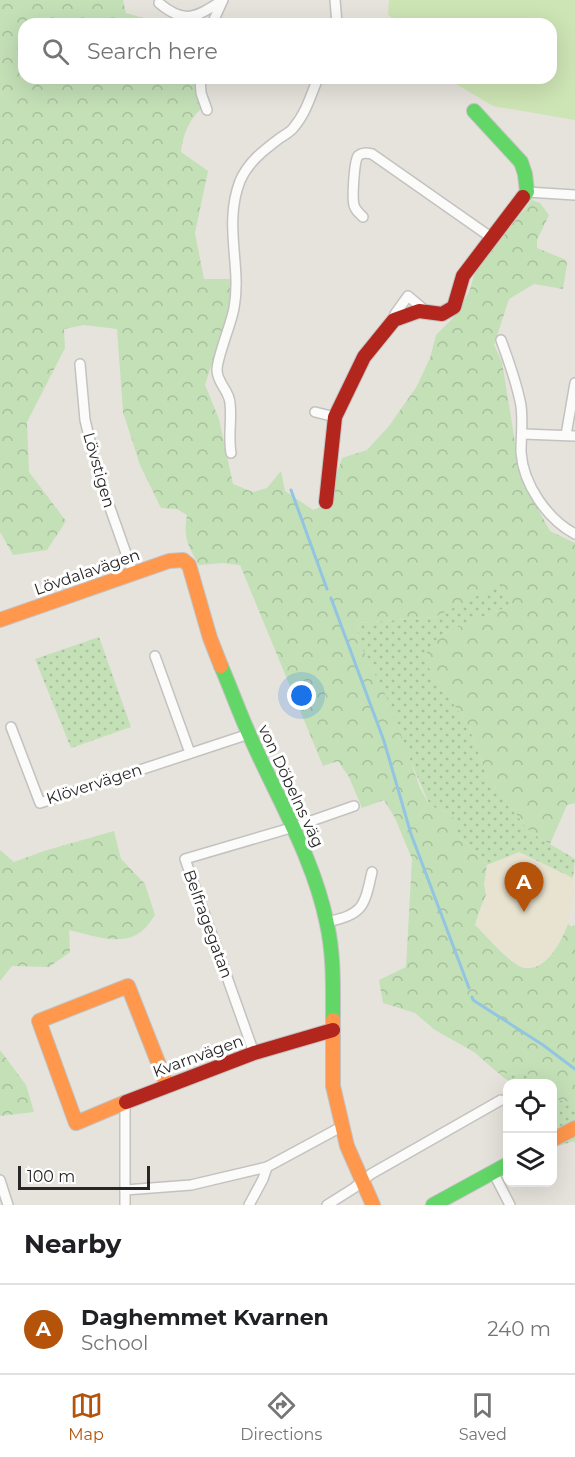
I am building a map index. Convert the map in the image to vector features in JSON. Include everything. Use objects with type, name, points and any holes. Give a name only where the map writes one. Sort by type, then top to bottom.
[{"type":"street","points":[[159,3],[177,16],[185,18],[198,15],[223,0]]},
{"type":"street","points":[[215,18],[223,0]]},
{"type":"street","points":[[335,0],[336,18]]},
{"type":"street","points":[[200,84],[207,110]]},
{"type":"street","points":[[231,453],[230,402],[219,382],[217,369],[230,329],[236,292],[231,230],[235,199],[240,182],[255,158],[294,128],[306,108],[316,84]]},
{"type":"street","points":[[326,502],[335,417],[364,357],[394,320],[413,312],[442,314],[454,307],[458,298],[460,281],[527,192],[525,174],[520,162],[474,111]]},
{"type":"street","points":[[363,217],[356,210],[353,197],[358,156],[365,153],[372,154],[492,238]]},
{"type":"street","points":[[527,192],[575,195]]},
{"type":"street","points":[[501,340],[512,368],[518,396],[523,434],[521,451],[524,469],[532,487],[551,516],[575,534]]},
{"type":"street","name":"Lövstigen","points":[[80,364],[85,420],[98,474],[133,573]]},
{"type":"street","points":[[523,434],[570,435],[575,383]]},
{"type":"street","points":[[315,412],[335,417]]},
{"type":"street","name":"Lövdalavägen","points":[[0,620],[169,561],[186,562]]},
{"type":"street","name":"von Döbelns väg","points":[[186,562],[191,570],[210,638],[249,734],[294,827],[327,922],[333,959],[333,1086],[347,1146],[373,1205]]},
{"type":"street","points":[[155,656],[190,753]]},
{"type":"street","name":"Klövervägen","points":[[11,727],[40,803],[249,734]]},
{"type":"street","name":"Belfragegatan","points":[[254,1053],[185,859],[294,827],[354,806]]},
{"type":"street","points":[[327,922],[358,912],[363,904],[372,872]]},
{"type":"street","name":"Kvarnvägen","points":[[167,1085],[128,986],[39,1021],[76,1123],[167,1085],[254,1053],[333,1030]]},
{"type":"street","points":[[327,1205],[385,1166],[501,1101]]},
{"type":"street","points":[[124,1205],[125,1102]]},
{"type":"street","points":[[125,1190],[190,1185],[267,1167],[341,1127]]},
{"type":"street","points":[[557,1137],[575,1128]]},
{"type":"street","points":[[433,1205],[503,1166]]},
{"type":"street","points":[[249,1205],[267,1167]]},
{"type":"street","points":[[493,1172],[510,1205]]},
{"type":"street","points":[[0,1180],[8,1205]]},
{"type":"shaded area","points":[[519,852],[573,878],[575,892],[568,924],[557,949],[536,966],[525,968],[515,963],[475,925],[485,900],[484,885],[487,865]]},
{"type":"green space","points":[[0,0],[123,0],[126,13],[143,18],[18,18],[18,84],[197,84],[201,109],[187,129],[181,152],[208,171],[195,233],[204,279],[232,279],[234,295],[229,327],[205,385],[219,419],[233,484],[253,492],[267,488],[281,471],[285,491],[313,510],[333,503],[335,479],[342,458],[367,450],[389,426],[417,386],[430,358],[436,335],[453,318],[469,292],[476,269],[532,200],[540,203],[549,215],[537,240],[537,248],[566,260],[563,289],[534,284],[509,299],[494,345],[502,362],[515,442],[525,486],[550,531],[575,543],[575,803],[567,805],[550,844],[530,832],[488,778],[468,725],[427,665],[427,649],[445,633],[512,605],[502,584],[435,617],[359,623],[357,638],[390,704],[420,788],[430,806],[450,813],[458,827],[457,834],[487,865],[484,885],[486,895],[475,925],[513,962],[525,968],[533,968],[547,960],[558,946],[568,924],[572,927],[575,925],[575,1103],[557,1100],[557,1079],[535,1079],[530,1074],[498,1073],[474,1052],[435,1030],[415,1013],[383,1003],[379,980],[406,967],[412,859],[395,818],[384,800],[362,808],[349,777],[338,761],[323,766],[240,565],[223,563],[199,565],[187,542],[187,515],[177,509],[161,508],[140,465],[123,412],[117,329],[84,325],[64,329],[65,348],[27,422],[29,472],[66,521],[47,550],[13,555],[0,532]]},
{"type":"green space","points":[[389,0],[575,0],[575,120],[493,106],[456,84],[557,84],[557,18],[392,18],[388,14]]},
{"type":"green space","points":[[502,583],[512,605],[445,633],[427,665],[468,725],[488,778],[530,832],[575,859],[573,878],[519,852],[487,865],[457,834],[450,813],[430,806],[357,638],[359,623],[435,617]]},
{"type":"green space","points":[[99,637],[131,727],[71,748],[35,659]]},
{"type":"green space","points":[[114,831],[121,859],[145,884],[155,915],[148,925],[135,935],[117,939],[107,939],[69,930],[70,952],[49,967],[12,966],[0,981],[0,850],[14,862]]},
{"type":"green space","points":[[0,1050],[26,1085],[34,1112],[0,1116]]},
{"type":"green space","points":[[498,1073],[530,1074],[535,1079],[506,1079]]},
{"type":"green space","points":[[557,1100],[575,1103],[575,1144],[574,1141],[557,1147]]},
{"type":"waterway","points":[[291,490],[327,589]]},
{"type":"waterway","points":[[331,598],[384,741],[411,834],[469,988]]},
{"type":"waterway","points":[[472,997],[473,1000],[543,1045],[575,1069]]},
{"type":"traffic: fast","points":[[474,111],[521,162],[527,192],[523,197]]},
{"type":"traffic: fast","points":[[221,666],[249,734],[304,851],[321,899],[331,948],[333,1020]]},
{"type":"traffic: fast","points":[[433,1205],[503,1167]]},
{"type":"traffic: slow","points":[[0,620],[169,561],[183,560],[189,565],[210,638],[221,666]]},
{"type":"traffic: slow","points":[[126,1102],[76,1123],[39,1021],[128,986],[167,1085]]},
{"type":"traffic: slow","points":[[333,1020],[333,1086],[347,1146],[373,1205]]},
{"type":"traffic: slow","points":[[557,1137],[575,1128]]},
{"type":"traffic: jam","points":[[326,502],[335,417],[364,357],[394,320],[419,311],[442,314],[454,307],[463,276],[523,197]]},
{"type":"traffic: jam","points":[[126,1102],[254,1053],[333,1030]]},
{"type":"place","name":"Daghemmet Kvarnen","points":[[524,912]]}]
